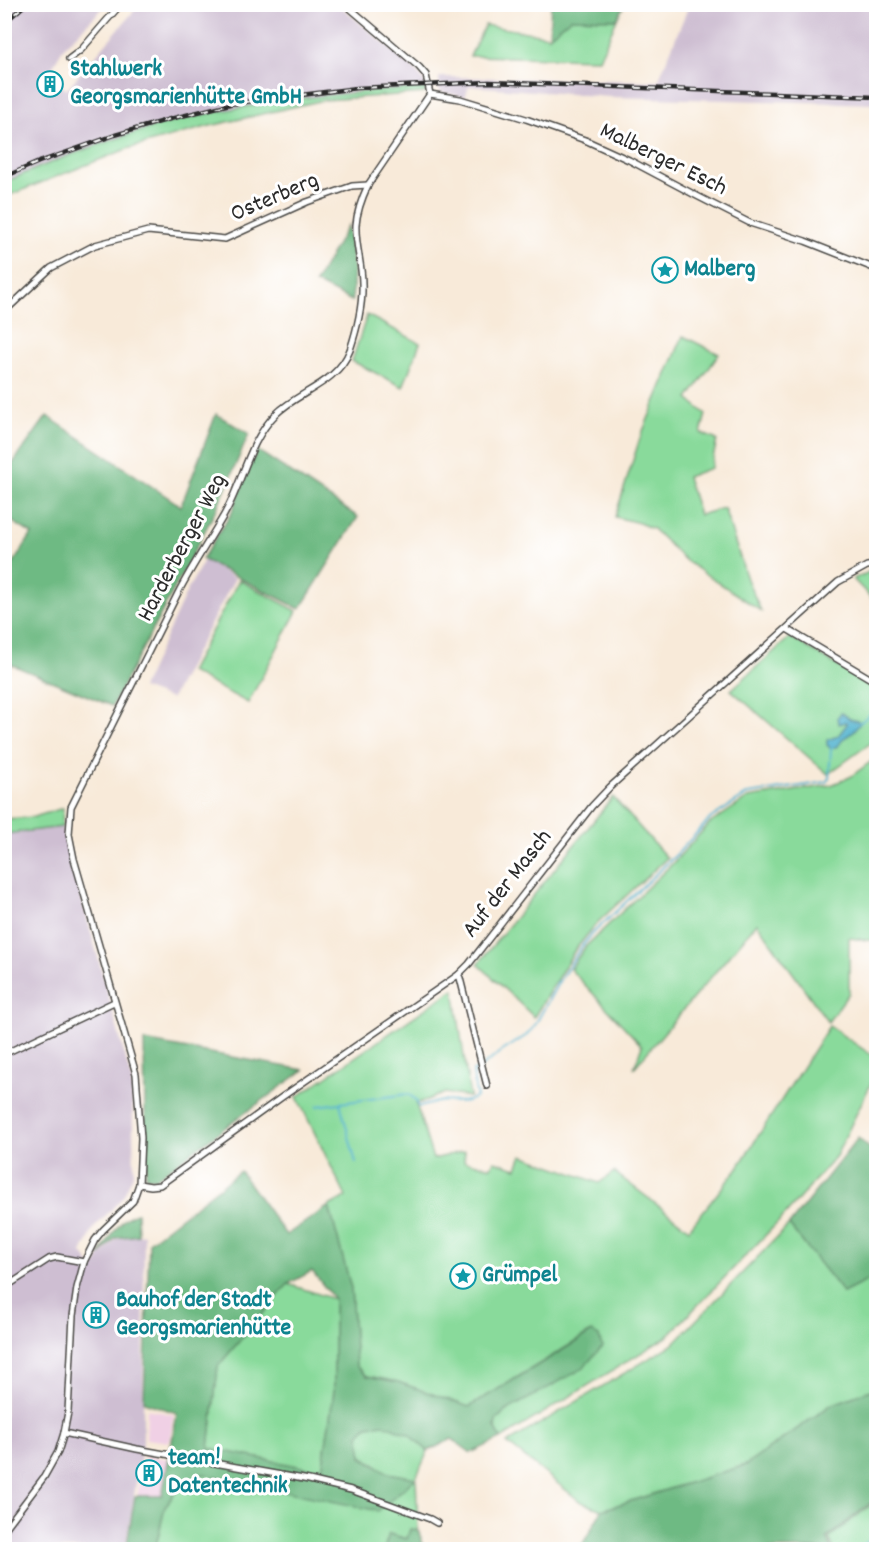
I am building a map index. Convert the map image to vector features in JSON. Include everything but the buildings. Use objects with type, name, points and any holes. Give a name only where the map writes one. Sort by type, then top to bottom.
[{"type":"street","points":[[69,59],[81,50],[121,4]]},
{"type":"street","points":[[345,4],[419,67],[426,75],[430,93]]},
{"type":"street","name":"Harderberger Weg","points":[[139,1184],[141,1138],[136,1074],[74,860],[69,834],[71,807],[178,593],[224,515],[256,440],[264,427],[289,403],[331,378],[349,352],[360,312],[362,286],[356,224],[361,200],[430,93]]},
{"type":"street","name":"Malberger Esch","points":[[430,93],[460,99],[526,119],[585,140],[629,160],[750,223],[805,241],[876,269]]},
{"type":"street","name":"Osterberg","points":[[4,312],[51,268],[95,245],[148,231],[225,239],[307,202],[352,186],[368,186]]},
{"type":"street","name":"Auf der Masch","points":[[139,1184],[160,1185],[458,975],[604,793],[838,582],[867,566],[876,565]]},
{"type":"street","points":[[787,629],[876,682]]},
{"type":"street","points":[[458,975],[487,1086]]},
{"type":"street","points":[[4,1054],[114,1002]]},
{"type":"street","points":[[4,1530],[44,1477],[58,1452],[64,1433],[68,1412],[73,1316],[84,1262],[103,1230],[133,1201],[139,1184]]},
{"type":"street","points":[[4,1288],[49,1259],[57,1257],[84,1262]]},
{"type":"street","points":[[64,1433],[351,1490],[437,1523]]},
{"type":"shaded area","points":[[140,4],[339,5],[414,69],[425,82],[426,88],[357,91],[294,99],[172,122],[42,165],[5,182],[5,5],[106,5],[64,47],[50,71],[66,90]]},
{"type":"shaded area","points":[[689,5],[876,5],[876,104],[609,97],[469,86],[465,97],[442,92],[439,89],[439,77],[658,81]]},
{"type":"shaded area","points":[[204,560],[235,578],[171,699],[142,688]]},
{"type":"shaded area","points":[[62,827],[132,1082],[134,1173],[123,1197],[94,1228],[82,1253],[93,1268],[116,1239],[144,1234],[143,1442],[125,1549],[5,1549],[4,834]]},
{"type":"shaded area","points":[[147,1409],[174,1415],[169,1442],[146,1439]]},
{"type":"shaded area","points":[[145,1456],[169,1459],[162,1496],[137,1496]]},
{"type":"green space","points":[[551,4],[624,5],[617,19],[571,18],[549,36]]},
{"type":"green space","points":[[571,18],[617,19],[599,59],[470,56],[485,25],[549,36]]},
{"type":"green space","points":[[426,88],[425,93],[324,100],[210,126],[127,149],[5,197],[5,182],[130,134],[173,122],[235,108],[298,99]]},
{"type":"green space","points":[[348,225],[354,270],[352,301],[315,283]]},
{"type":"green space","points":[[367,315],[420,343],[403,387],[352,361]]},
{"type":"green space","points":[[683,336],[719,354],[688,399],[706,414],[701,433],[717,440],[711,468],[687,477],[699,515],[724,508],[747,579],[761,611],[686,561],[653,529],[615,517],[640,438]]},
{"type":"green space","points":[[216,414],[249,434],[217,508],[112,706],[5,662],[5,576],[32,534],[5,517],[5,474],[47,416],[181,506]]},
{"type":"green space","points":[[257,450],[358,517],[300,609],[202,559],[231,514]]},
{"type":"green space","points":[[876,569],[876,603],[853,579]]},
{"type":"green space","points":[[239,580],[297,611],[248,703],[190,672]]},
{"type":"green space","points":[[790,637],[876,689],[876,739],[828,774],[731,690]]},
{"type":"green space","points":[[876,758],[876,941],[849,938],[849,993],[828,1022],[757,923],[634,1068],[642,1046],[570,969],[585,947],[672,864],[709,824],[748,798],[831,785],[850,777]]},
{"type":"green space","points":[[613,797],[667,858],[597,923],[575,950],[534,1017],[478,964]]},
{"type":"green space","points":[[63,808],[62,827],[5,834],[5,819],[34,817]]},
{"type":"green space","points":[[454,989],[470,1097],[445,1093],[416,1104],[433,1159],[465,1151],[464,1161],[491,1167],[494,1161],[517,1168],[522,1155],[599,1183],[614,1172],[689,1229],[737,1169],[829,1026],[876,1058],[876,1073],[836,1156],[786,1214],[667,1337],[501,1439],[495,1427],[496,1420],[591,1332],[469,1407],[398,1382],[367,1376],[356,1366],[351,1288],[329,1206],[346,1197],[297,1097]]},
{"type":"green space","points":[[144,1041],[304,1070],[155,1179],[146,1177]]},
{"type":"green space","points":[[858,1138],[876,1154],[876,1276],[843,1293],[789,1225]]},
{"type":"green space","points":[[240,1171],[286,1235],[329,1206],[351,1288],[356,1366],[367,1376],[398,1382],[469,1407],[592,1332],[599,1336],[602,1347],[582,1369],[504,1412],[496,1420],[495,1427],[501,1439],[471,1453],[452,1439],[428,1451],[409,1434],[383,1424],[367,1426],[359,1435],[362,1457],[388,1473],[416,1478],[378,1511],[204,1474],[188,1481],[174,1494],[165,1507],[155,1549],[126,1550],[135,1496],[162,1496],[177,1413],[144,1402],[149,1242]],"holes":[[[312,1271],[334,1299],[334,1391],[322,1471],[209,1448],[218,1366],[288,1284]]]},
{"type":"green space","points":[[137,1213],[138,1235],[115,1238],[99,1256],[120,1224]]},
{"type":"green space","points":[[789,1225],[843,1293],[876,1276],[876,1388],[831,1405],[746,1465],[602,1510],[581,1502],[507,1443],[672,1345]]},
{"type":"green space","points":[[288,1284],[334,1299],[334,1391],[318,1497],[321,1471],[209,1448],[218,1366]]},
{"type":"green space","points":[[876,1388],[876,1499],[827,1538],[832,1549],[580,1549],[602,1510],[746,1465],[831,1405]]},
{"type":"green space","points":[[383,1424],[409,1434],[428,1451],[416,1478],[418,1530],[410,1529],[407,1539],[389,1534],[384,1549],[155,1550],[165,1507],[174,1494],[188,1481],[204,1474],[318,1497],[415,1478],[388,1473],[362,1456],[358,1435],[367,1426]]},
{"type":"green space","points":[[876,1501],[876,1549],[834,1549],[829,1538]]},
{"type":"green space","points":[[410,1529],[418,1530],[425,1549],[384,1549],[389,1534],[407,1539]]},
{"type":"water","points":[[841,713],[861,722],[838,746],[831,749],[827,745],[827,740],[838,736],[847,724],[846,722],[839,724],[837,718]]},
{"type":"waterway","points":[[858,723],[876,709]]},
{"type":"waterway","points":[[317,1106],[408,1094],[415,1099],[419,1107],[441,1101],[465,1102],[473,1099],[477,1096],[473,1071],[527,1035],[534,1027],[558,983],[593,933],[676,855],[711,818],[748,794],[826,782],[829,778],[833,747]]},
{"type":"waterway","points":[[340,1103],[356,1163]]},
{"type":"waterway","points":[[853,1550],[873,1538]]},
{"type":"railway","points":[[4,23],[26,4]]},
{"type":"railway","points":[[4,177],[115,135],[170,119],[230,104],[357,88],[489,82],[876,97]]},
{"type":"place","name":"Stahlwerk Georgsmarienhütte GmbH","points":[[50,84]]},
{"type":"place","name":"Malberg","points":[[665,270]]},
{"type":"place","name":"Grümpel","points":[[463,1276]]},
{"type":"place","name":"Bauhof der Stadt Georgsmarienhütte","points":[[96,1315]]},
{"type":"place","name":"team! Datentechnik","points":[[149,1473]]}]
